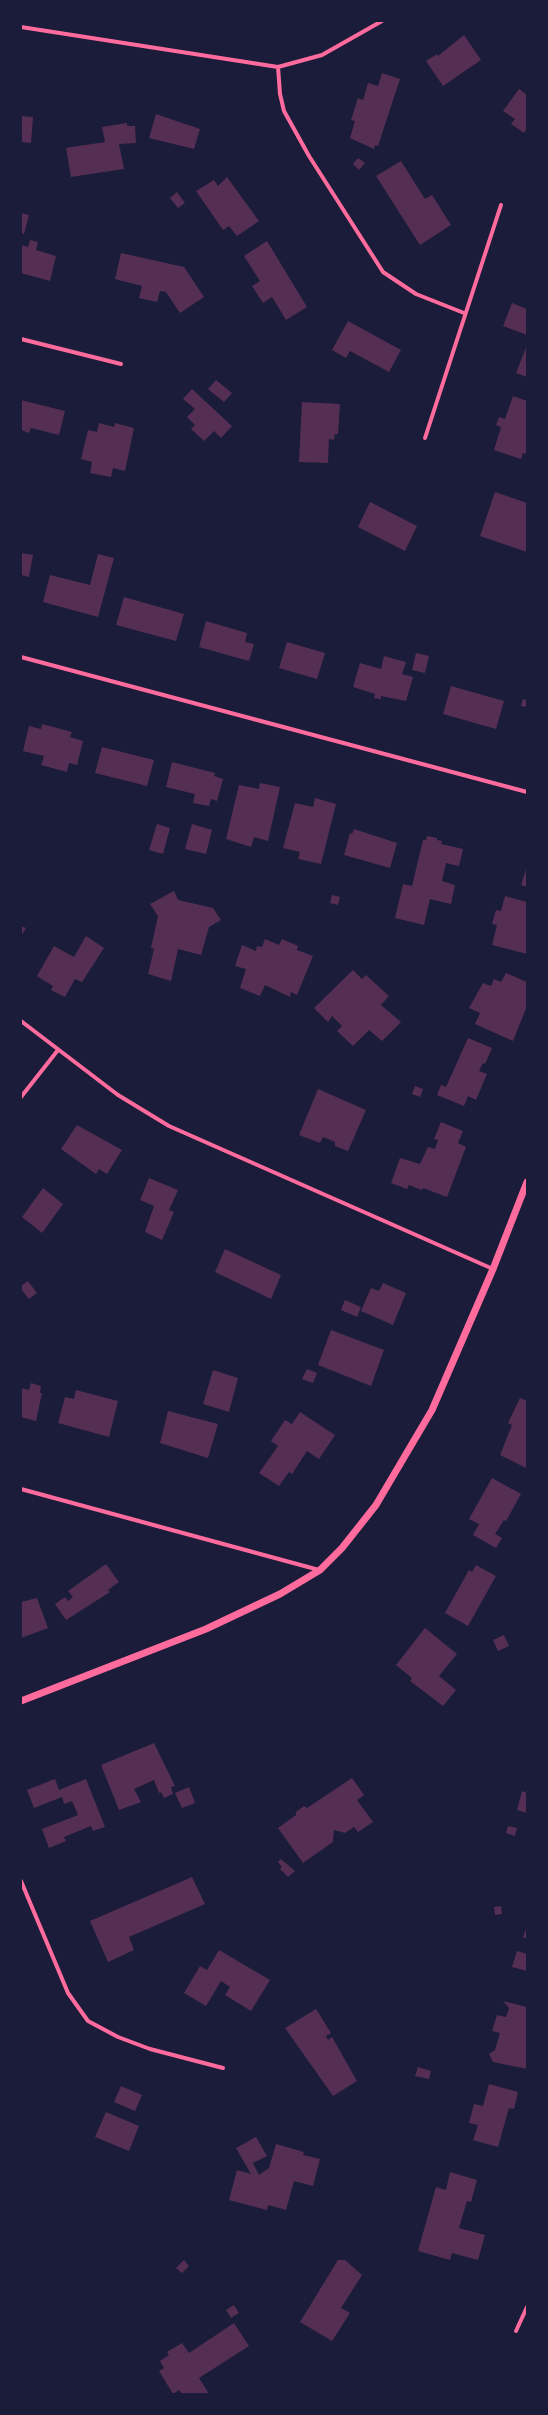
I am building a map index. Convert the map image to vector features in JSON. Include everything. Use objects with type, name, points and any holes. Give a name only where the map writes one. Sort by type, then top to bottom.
[{"type":"street","points":[[21,27],[278,67],[322,55],[382,21]]},
{"type":"street","points":[[278,67],[280,94],[284,111],[309,156],[383,272],[416,294],[464,313]]},
{"type":"street","points":[[425,438],[464,313],[501,205]]},
{"type":"street","points":[[21,339],[121,364]]},
{"type":"street","points":[[21,657],[527,792]]},
{"type":"street","points":[[21,1022],[118,1095],[169,1126],[493,1270]]},
{"type":"street","points":[[21,1097],[58,1050]]},
{"type":"street","points":[[21,1702],[206,1629],[280,1594],[320,1570],[342,1548],[376,1505],[432,1410],[493,1270],[527,1182]]},
{"type":"street","points":[[21,1489],[320,1570]]},
{"type":"street","points":[[21,1881],[68,1993],[88,2021],[118,2038],[150,2049],[223,2068]]},
{"type":"street","points":[[516,2332],[527,2307]]},
{"type":"building","points":[[464,35],[481,60],[443,86],[426,61],[437,54],[438,56]]},
{"type":"building","points":[[382,73],[400,79],[378,146],[375,145],[374,149],[350,138],[355,121],[351,120],[358,98],[363,100],[368,83],[378,86]]},
{"type":"building","points":[[519,89],[527,95],[527,128],[524,133],[511,124],[515,119],[503,111]]},
{"type":"building","points":[[156,114],[200,129],[194,149],[149,138]]},
{"type":"building","points":[[21,116],[33,117],[31,143],[21,142]]},
{"type":"building","points":[[127,123],[127,126],[135,126],[136,143],[119,144],[124,169],[71,177],[66,148],[105,142],[102,127]]},
{"type":"building","points":[[358,158],[365,163],[359,170],[353,164]]},
{"type":"building","points":[[401,161],[425,199],[432,195],[451,225],[420,245],[376,176]]},
{"type":"building","points":[[227,177],[259,221],[237,236],[229,226],[223,230],[196,191],[214,180],[218,186]]},
{"type":"building","points":[[177,192],[185,203],[178,208],[170,198]]},
{"type":"building","points":[[21,213],[29,215],[24,234],[21,233]]},
{"type":"building","points":[[30,240],[38,242],[36,250],[56,256],[50,281],[21,273],[21,245],[28,247]]},
{"type":"building","points":[[267,241],[307,307],[286,320],[272,297],[263,303],[252,286],[260,281],[244,256]]},
{"type":"building","points":[[121,253],[184,267],[204,297],[180,313],[166,292],[160,291],[157,302],[139,298],[142,286],[115,279]]},
{"type":"building","points":[[512,303],[527,309],[527,335],[503,326]]},
{"type":"building","points":[[348,321],[401,350],[389,372],[350,351],[346,358],[332,350]]},
{"type":"building","points":[[527,345],[527,377],[516,373]]},
{"type":"building","points":[[216,380],[232,393],[224,402],[208,389]]},
{"type":"building","points":[[192,389],[232,426],[221,438],[214,431],[204,441],[191,429],[195,425],[187,417],[195,409],[183,399]]},
{"type":"building","points":[[513,396],[527,401],[527,454],[523,453],[521,459],[494,450],[501,427],[496,425],[499,417],[505,419]]},
{"type":"building","points":[[21,400],[65,411],[59,435],[31,428],[29,433],[21,430]]},
{"type":"building","points":[[302,402],[340,404],[338,434],[335,434],[334,440],[329,439],[328,463],[299,462]]},
{"type":"building","points":[[99,423],[114,427],[115,423],[134,428],[125,471],[113,468],[111,477],[90,473],[92,462],[81,459],[88,430],[97,432]]},
{"type":"building","points":[[495,492],[527,503],[527,552],[480,536]]},
{"type":"building","points":[[370,502],[417,526],[405,551],[358,527]]},
{"type":"building","points":[[21,553],[33,555],[29,577],[21,575]]},
{"type":"building","points":[[98,554],[114,558],[98,617],[43,602],[50,575],[90,585]]},
{"type":"building","points":[[124,597],[184,614],[176,641],[116,625]]},
{"type":"building","points":[[206,621],[247,633],[245,642],[254,644],[249,661],[199,647]]},
{"type":"building","points":[[287,642],[325,653],[317,679],[279,668]]},
{"type":"building","points":[[416,653],[429,656],[425,673],[412,670]]},
{"type":"building","points":[[384,656],[406,662],[402,674],[413,677],[406,701],[381,696],[381,699],[374,698],[375,694],[353,687],[360,663],[381,669]]},
{"type":"building","points":[[451,686],[504,701],[496,729],[443,714]]},
{"type":"building","points":[[523,699],[527,700],[527,707],[521,706]]},
{"type":"building","points":[[42,724],[72,732],[70,737],[83,741],[77,765],[69,763],[67,772],[41,765],[44,756],[23,751],[29,726],[41,729]]},
{"type":"building","points":[[102,747],[154,760],[147,786],[95,773]]},
{"type":"building","points":[[172,762],[215,773],[214,776],[223,779],[217,801],[211,799],[209,806],[193,803],[195,794],[166,787]]},
{"type":"building","points":[[260,783],[280,787],[268,841],[254,837],[251,847],[226,839],[239,785],[259,789]]},
{"type":"building","points":[[315,798],[336,804],[321,864],[298,859],[300,852],[283,848],[295,803],[313,807]]},
{"type":"building","points":[[157,824],[170,828],[163,854],[149,850]]},
{"type":"building","points":[[192,824],[212,830],[206,854],[185,849]]},
{"type":"building","points":[[354,829],[397,843],[390,868],[344,855],[350,833],[352,834]]},
{"type":"building","points":[[427,836],[437,838],[437,840],[442,841],[441,844],[463,849],[459,866],[446,863],[442,881],[455,885],[451,904],[430,899],[424,925],[395,918],[403,884],[412,886],[423,840],[426,840]]},
{"type":"building","points":[[527,866],[527,887],[521,885]]},
{"type":"building","points":[[174,891],[178,900],[213,908],[221,920],[209,927],[201,955],[178,949],[171,981],[148,974],[154,949],[151,948],[158,916],[150,904]]},
{"type":"building","points":[[332,895],[340,897],[338,905],[330,903]]},
{"type":"building","points":[[505,896],[527,902],[527,954],[492,945],[497,925],[492,924],[496,910],[501,911]]},
{"type":"building","points":[[21,926],[26,928],[21,936]]},
{"type":"building","points":[[86,936],[104,948],[82,982],[75,979],[65,997],[51,990],[53,986],[37,976],[54,946],[74,957]]},
{"type":"building","points":[[265,939],[279,945],[282,939],[298,946],[297,950],[313,956],[297,995],[291,992],[290,997],[265,985],[260,996],[240,988],[246,969],[235,966],[242,945],[256,951],[257,946],[262,947]]},
{"type":"building","points":[[353,970],[362,979],[366,975],[389,996],[381,1005],[401,1022],[382,1041],[369,1030],[353,1046],[337,1031],[342,1026],[332,1016],[328,1022],[314,1008]]},
{"type":"building","points":[[506,973],[527,982],[527,1006],[513,1041],[475,1024],[480,1013],[469,1008],[483,983],[491,986],[494,979],[501,982]]},
{"type":"building","points":[[468,1038],[492,1048],[485,1064],[483,1063],[479,1071],[487,1074],[476,1100],[468,1096],[464,1106],[437,1095],[441,1085],[446,1087]]},
{"type":"building","points":[[415,1086],[423,1089],[420,1097],[412,1094]]},
{"type":"building","points":[[318,1089],[366,1110],[348,1151],[335,1146],[335,1142],[323,1137],[320,1143],[299,1135]]},
{"type":"building","points":[[441,1122],[463,1131],[458,1143],[466,1147],[447,1197],[423,1188],[422,1190],[409,1185],[407,1189],[391,1183],[400,1158],[420,1164],[428,1147],[435,1149],[438,1140],[434,1139]]},
{"type":"building","points":[[77,1125],[122,1150],[107,1174],[99,1169],[96,1174],[61,1149]]},
{"type":"building","points":[[149,1178],[178,1190],[169,1210],[174,1212],[162,1240],[145,1232],[154,1206],[140,1200]]},
{"type":"building","points":[[43,1188],[63,1204],[42,1233],[22,1217]]},
{"type":"building","points":[[225,1249],[281,1275],[271,1299],[215,1272]]},
{"type":"building","points":[[28,1281],[37,1293],[29,1299],[21,1289],[21,1286]]},
{"type":"building","points":[[383,1283],[406,1293],[393,1325],[361,1311],[371,1288],[379,1291]]},
{"type":"building","points":[[345,1300],[361,1307],[357,1317],[341,1310]]},
{"type":"building","points":[[331,1330],[384,1350],[371,1386],[318,1365]]},
{"type":"building","points":[[307,1369],[317,1373],[313,1383],[302,1379]]},
{"type":"building","points":[[213,1370],[238,1378],[229,1412],[203,1404]]},
{"type":"building","points":[[31,1383],[41,1386],[40,1393],[42,1393],[36,1421],[21,1417],[21,1388],[29,1390]]},
{"type":"building","points":[[76,1390],[118,1401],[109,1437],[58,1423],[65,1397],[74,1399]]},
{"type":"building","points":[[520,1398],[527,1401],[526,1468],[500,1455],[512,1425],[508,1423]]},
{"type":"building","points":[[168,1411],[218,1424],[208,1458],[160,1443]]},
{"type":"building","points":[[300,1412],[335,1435],[319,1459],[307,1451],[292,1474],[289,1472],[279,1486],[259,1473],[278,1446],[271,1441],[285,1420],[292,1424]]},
{"type":"building","points":[[492,1478],[521,1494],[506,1521],[504,1520],[495,1534],[502,1538],[496,1548],[473,1535],[479,1524],[469,1519]]},
{"type":"building","points":[[106,1564],[119,1582],[108,1590],[110,1592],[66,1620],[55,1604],[65,1597],[68,1601],[73,1597],[68,1591]]},
{"type":"building","points":[[476,1565],[496,1576],[468,1626],[445,1613],[469,1570],[472,1572]]},
{"type":"building","points":[[37,1598],[48,1628],[21,1638],[21,1602]]},
{"type":"building","points":[[425,1628],[457,1654],[439,1676],[456,1690],[443,1706],[410,1681],[412,1678],[396,1665]]},
{"type":"building","points":[[504,1635],[509,1646],[498,1651],[493,1640]]},
{"type":"building","points":[[154,1743],[175,1786],[171,1787],[173,1794],[164,1798],[161,1792],[159,1793],[154,1780],[134,1789],[141,1802],[119,1810],[101,1765]]},
{"type":"building","points":[[352,1778],[364,1795],[357,1800],[373,1822],[358,1832],[354,1827],[345,1833],[334,1830],[333,1842],[303,1863],[278,1828],[296,1815],[296,1812],[304,1806],[307,1808]]},
{"type":"building","points":[[55,1779],[59,1790],[86,1779],[105,1827],[93,1831],[91,1826],[64,1837],[66,1841],[49,1848],[42,1829],[78,1815],[72,1801],[64,1804],[62,1797],[34,1808],[27,1790]]},
{"type":"building","points":[[189,1787],[195,1803],[182,1808],[175,1793]]},
{"type":"building","points":[[522,1791],[527,1793],[527,1813],[517,1810]]},
{"type":"building","points":[[508,1826],[517,1828],[515,1836],[506,1833]]},
{"type":"building","points":[[281,1859],[295,1871],[288,1877],[280,1869],[282,1867],[278,1862]]},
{"type":"building","points":[[192,1877],[205,1904],[129,1937],[134,1950],[108,1962],[90,1921]]},
{"type":"building","points":[[501,1906],[502,1914],[495,1915],[494,1907]]},
{"type":"building","points":[[527,1926],[527,1939],[523,1937]]},
{"type":"building","points":[[219,1950],[270,1980],[251,2011],[225,1995],[230,1987],[221,1981],[206,2006],[184,1993],[200,1966],[207,1970]]},
{"type":"building","points":[[517,1951],[527,1954],[527,1971],[512,1967]]},
{"type":"building","points":[[503,2001],[527,2007],[527,2069],[493,2062],[489,2054],[495,2050],[500,2033],[492,2031],[497,2015],[506,2017],[509,2008]]},
{"type":"building","points":[[316,2009],[331,2033],[326,2036],[328,2040],[332,2037],[357,2081],[333,2096],[285,2028]]},
{"type":"building","points":[[418,2067],[431,2071],[429,2079],[415,2076]]},
{"type":"building","points":[[489,2084],[518,2092],[514,2109],[509,2108],[498,2147],[473,2140],[478,2125],[469,2123],[474,2104],[483,2106]]},
{"type":"building","points":[[121,2086],[142,2095],[135,2111],[114,2102]]},
{"type":"building","points":[[106,2112],[139,2126],[129,2151],[95,2137]]},
{"type":"building","points":[[256,2137],[267,2156],[253,2163],[259,2175],[269,2168],[276,2144],[304,2152],[303,2155],[320,2159],[313,2186],[294,2181],[286,2210],[268,2205],[267,2210],[229,2200],[237,2170],[251,2174],[236,2148]]},
{"type":"building","points":[[450,2172],[477,2180],[471,2202],[467,2201],[459,2228],[485,2235],[478,2260],[452,2253],[450,2260],[418,2251],[436,2187],[446,2190]]},
{"type":"building","points":[[184,2260],[189,2266],[182,2273],[176,2268]]},
{"type":"building","points":[[338,2260],[345,2260],[362,2275],[341,2308],[350,2313],[332,2341],[300,2322]]},
{"type":"building","points":[[234,2305],[239,2313],[231,2318],[226,2310]]},
{"type":"building","points":[[234,2323],[249,2346],[199,2378],[209,2394],[182,2394],[179,2390],[173,2394],[159,2371],[164,2368],[160,2361],[169,2355],[167,2352],[182,2343],[189,2353]]}]
